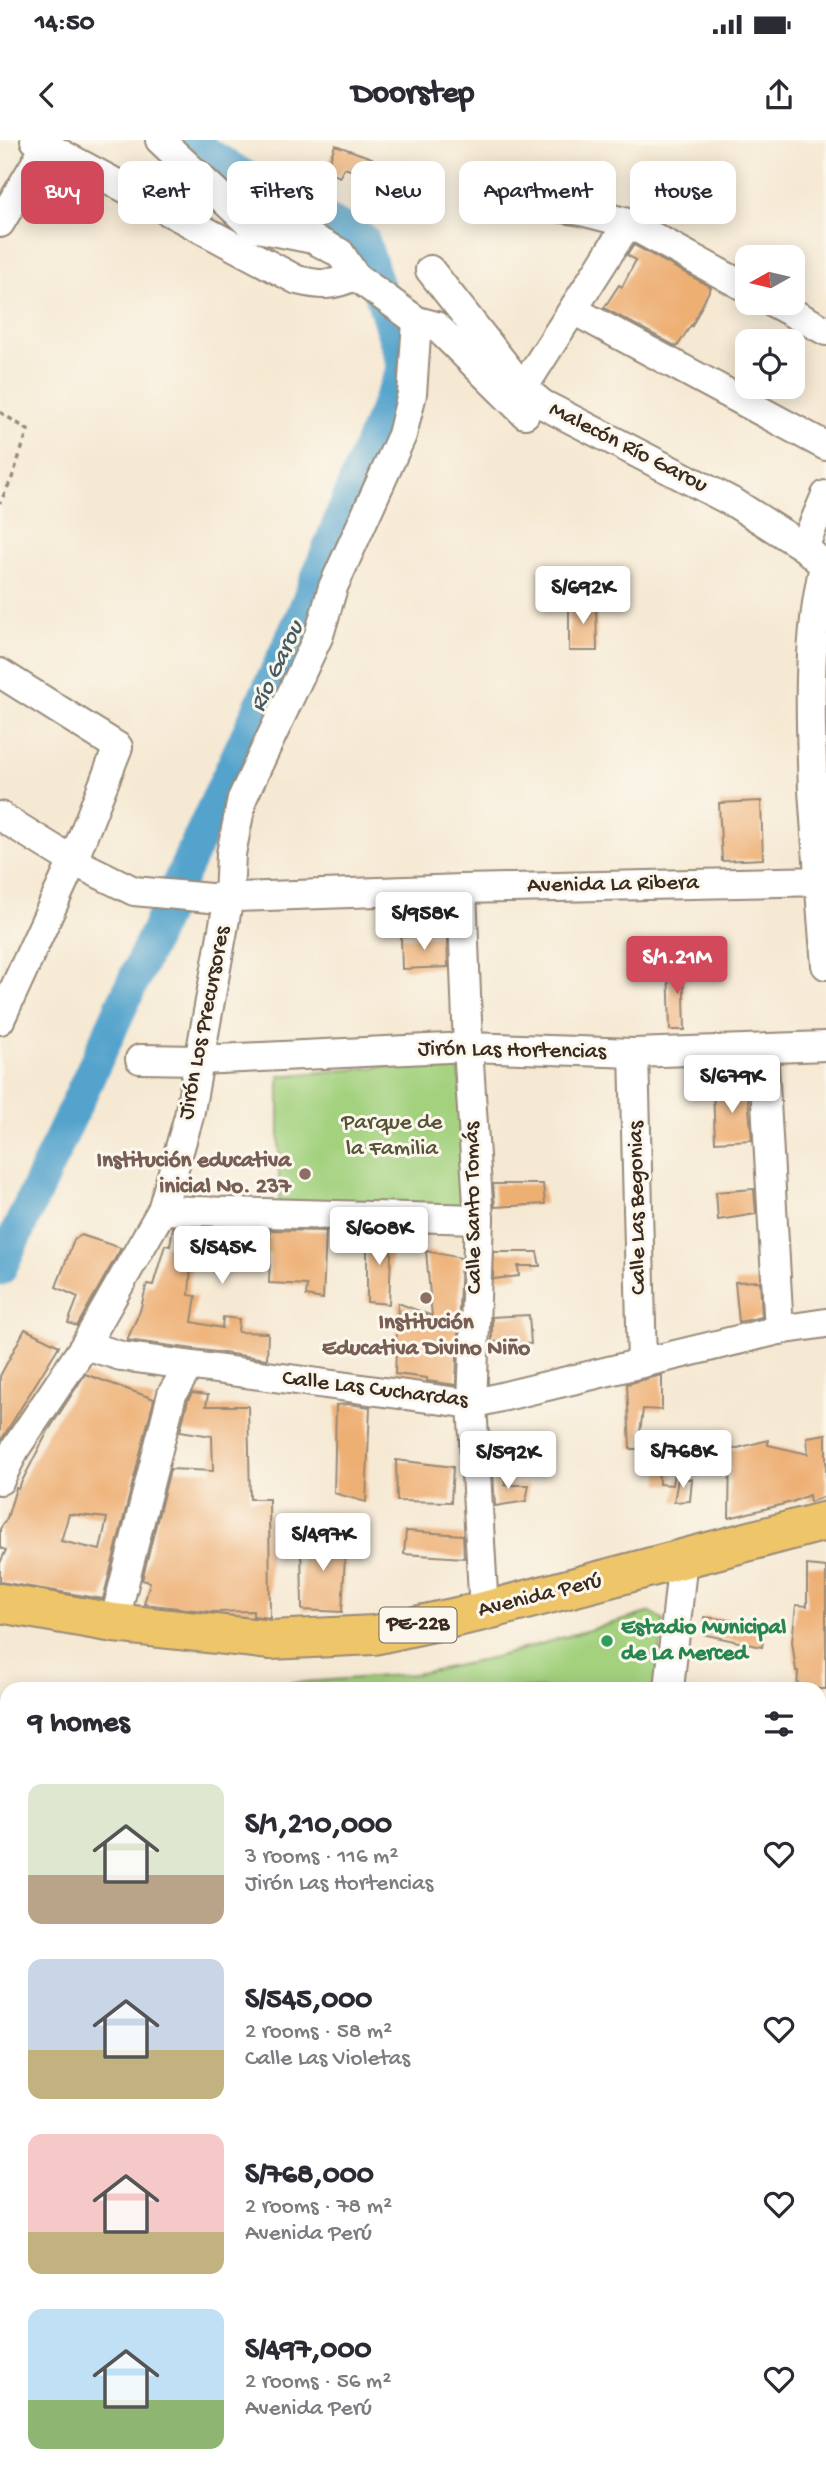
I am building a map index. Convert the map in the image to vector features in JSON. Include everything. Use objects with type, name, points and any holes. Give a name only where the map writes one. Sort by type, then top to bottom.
[{"type":"highway","name":"Avenida Perú","points":[[0,1603],[114,1623],[271,1640],[374,1635],[484,1611],[826,1521]]},
{"type":"street","points":[[160,140],[253,228],[313,239],[340,253],[355,276],[418,321],[436,326],[531,420],[533,396],[573,310],[628,223]]},
{"type":"street","points":[[0,223],[41,143],[297,281],[334,285],[355,276]]},
{"type":"street","points":[[616,220],[628,223],[735,281]]},
{"type":"street","name":"Malecón Río Garou","points":[[430,270],[533,396],[736,504],[818,560]]},
{"type":"street","points":[[573,310],[826,446]]},
{"type":"street","points":[[796,315],[826,331]]},
{"type":"street","name":"Jirón Los Precursores","points":[[0,1480],[15,1449],[85,1345],[162,1210],[189,1116],[220,897],[242,799],[319,635],[333,587],[402,435],[412,394],[418,321]]},
{"type":"street","points":[[826,495],[818,560],[810,703],[826,965]]},
{"type":"street","points":[[0,673],[118,747],[73,862],[9,977],[0,1020]]},
{"type":"street","name":"Avenida La Ribera","points":[[0,816],[73,862],[134,891],[220,897],[822,881]]},
{"type":"street","name":"Calle Santo Tomás","points":[[463,889],[468,1047],[479,1219],[472,1404],[484,1611]]},
{"type":"street","name":"Jirón Las Hortencias","points":[[139,1059],[199,1060],[468,1047],[634,1052],[826,1046]]},
{"type":"street","points":[[763,1049],[779,1331]]},
{"type":"street","name":"Calle Las Begonias","points":[[634,1052],[642,1363]]},
{"type":"street","points":[[162,1210],[479,1219]]},
{"type":"street","name":"Calle Las Cuchardas","points":[[85,1345],[121,1356],[472,1404],[779,1331],[826,1323]]},
{"type":"street","points":[[114,1623],[172,1394],[189,1366]]},
{"type":"street","points":[[670,1682],[683,1558]]},
{"type":"path","points":[[0,412],[28,430],[12,478],[0,503]]},
{"type":"green space","name":"Parque de la Familia","points":[[459,1060],[466,1210],[279,1202],[279,1076]]},
{"type":"green space","name":"Estadio Municipal de La Merced","points":[[651,1612],[664,1621],[656,1682],[304,1682],[415,1674],[485,1660]]},
{"type":"building","points":[[335,145],[372,158],[371,161],[351,161],[351,170],[344,168],[340,177],[337,176],[337,161],[329,161]]},
{"type":"building","points":[[634,245],[711,287],[692,326],[677,347],[604,308],[619,285],[622,287],[636,260],[627,255]]},
{"type":"building","points":[[569,600],[596,600],[597,651],[569,651]]},
{"type":"building","points":[[761,801],[763,859],[722,861],[719,803]]},
{"type":"building","points":[[447,935],[448,967],[402,969],[401,937]]},
{"type":"building","points":[[668,962],[683,962],[685,1030],[670,1030]]},
{"type":"building","points":[[747,1088],[752,1140],[715,1142],[713,1089]]},
{"type":"building","points":[[493,1184],[543,1184],[545,1204],[495,1207]]},
{"type":"building","points":[[754,1189],[756,1214],[718,1220],[716,1192]]},
{"type":"building","points":[[173,1227],[232,1229],[232,1234],[270,1238],[270,1230],[326,1231],[323,1299],[306,1296],[307,1285],[269,1283],[270,1254],[231,1251],[231,1261],[215,1260],[214,1267],[191,1265],[189,1295],[196,1296],[192,1322],[222,1328],[223,1317],[239,1319],[238,1332],[268,1333],[267,1359],[127,1340],[140,1311],[147,1284],[153,1285],[165,1245],[170,1246]]},
{"type":"building","points":[[367,1232],[392,1233],[389,1304],[367,1302]]},
{"type":"building","points":[[81,1235],[121,1248],[77,1326],[68,1323],[78,1297],[56,1287],[74,1240]]},
{"type":"building","points":[[426,1251],[461,1258],[456,1385],[395,1374],[398,1303],[432,1316]]},
{"type":"building","points":[[494,1252],[537,1252],[540,1266],[518,1266],[519,1276],[493,1279]]},
{"type":"building","points":[[760,1281],[762,1317],[739,1322],[735,1282]]},
{"type":"building","points":[[529,1315],[531,1344],[492,1342],[492,1317]]},
{"type":"building","points":[[25,1329],[59,1346],[0,1442],[0,1376]]},
{"type":"building","points":[[85,1374],[154,1399],[103,1599],[0,1582],[0,1563],[6,1550],[0,1548],[0,1529],[7,1518],[16,1488],[18,1489],[48,1431]],"holes":[[[69,1514],[107,1518],[100,1550],[61,1541]]]},
{"type":"building","points":[[662,1375],[662,1410],[643,1409],[638,1449],[630,1449],[627,1384]]},
{"type":"building","points":[[192,1393],[208,1395],[206,1406],[248,1406],[250,1499],[269,1499],[270,1618],[253,1616],[253,1611],[211,1612],[144,1604],[150,1582],[142,1580],[170,1469],[213,1471],[212,1436],[180,1431]]},
{"type":"building","points":[[336,1405],[370,1407],[366,1502],[334,1493]]},
{"type":"building","points":[[826,1434],[826,1496],[810,1502],[809,1495],[729,1518],[730,1450],[768,1440],[768,1445],[808,1454],[807,1437]]},
{"type":"building","points":[[658,1458],[676,1461],[672,1485],[659,1484]]},
{"type":"building","points":[[396,1460],[453,1467],[451,1502],[397,1501]]},
{"type":"building","points":[[504,1472],[505,1485],[529,1485],[526,1501],[495,1506],[493,1474]]},
{"type":"building","points":[[678,1479],[692,1479],[690,1501],[674,1502]]},
{"type":"building","points":[[406,1531],[463,1535],[464,1558],[404,1554]]},
{"type":"building","points":[[301,1537],[346,1537],[342,1612],[302,1610]]},
{"type":"building","points":[[807,1565],[826,1567],[826,1682],[797,1682],[792,1641],[796,1605],[807,1606]]},
{"type":"building","points":[[704,1617],[766,1624],[762,1647],[702,1634]]},
{"type":"waterway","name":"Río Garou","points":[[0,1269],[300,620],[404,367],[363,239],[251,180],[185,140]]},
{"type":"place","name":"Institución educativa inicial No. 237","points":[[305,1174]]},
{"type":"place","name":"Institución Educativa Divino Niño","points":[[426,1298]]},
{"type":"place","name":"Estadio Municipal de La Merced","points":[[607,1641]]}]
